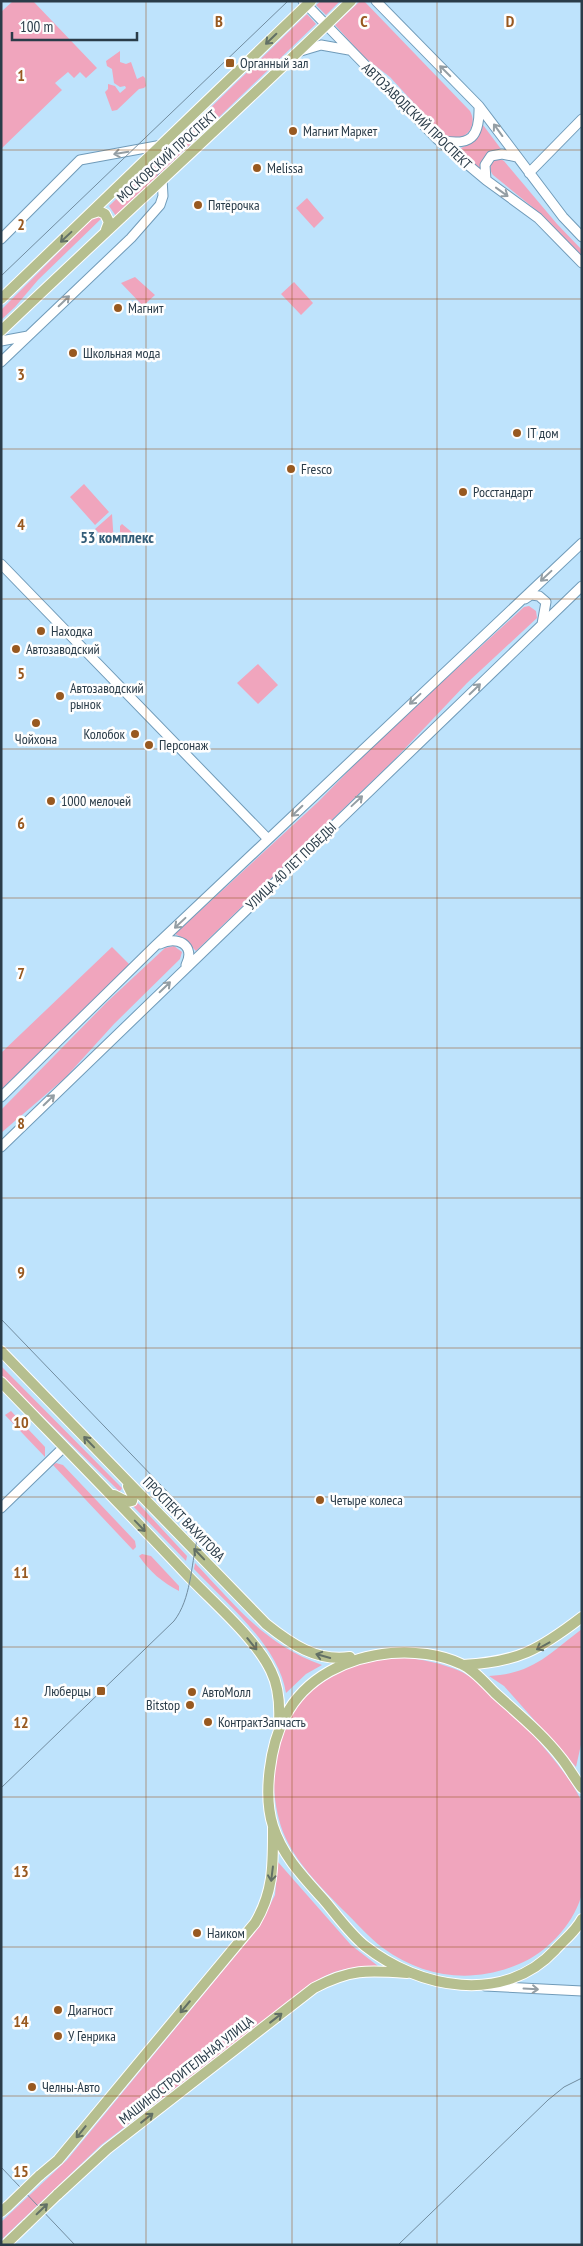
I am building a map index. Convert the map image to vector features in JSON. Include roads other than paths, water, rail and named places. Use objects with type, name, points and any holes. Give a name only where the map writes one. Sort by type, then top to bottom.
[{"type":"main road","name":"МОСКОВСКИЙ ПРОСПЕКТ","points":[[1,331],[162,178],[301,51],[351,1]]},
{"type":"main road","name":"МОСКОВСКИЙ ПРОСПЕКТ","points":[[1,299],[307,3]]},
{"type":"main road","points":[[90,214],[99,211],[106,214],[109,222],[106,231]]},
{"type":"main road","points":[[1,294],[12,288]]},
{"type":"main road","name":"ПРОСПЕКТ ВАХИТОВА","points":[[1,1351],[266,1624],[298,1646],[322,1657],[336,1659],[371,1655]]},
{"type":"main road","points":[[1,1382],[216,1605],[261,1655],[272,1671],[280,1704],[278,1729],[272,1755],[269,1797],[273,1825],[288,1860],[364,1945],[411,1974],[432,1981],[465,1985],[511,1980],[546,1960],[582,1919]]},
{"type":"main road","points":[[107,1491],[128,1502],[132,1501],[133,1496],[123,1477]]},
{"type":"main road","points":[[278,1729],[292,1703],[309,1684],[335,1667],[371,1655],[404,1652],[439,1656],[463,1664],[508,1660],[531,1652],[550,1641],[582,1617]]},
{"type":"main road","points":[[463,1664],[523,1719],[560,1757],[582,1788]]},
{"type":"main road","name":"МАШИНОСТРОИТЕЛЬНАЯ УЛИЦА","points":[[4,2209],[58,2160],[255,1923],[266,1905],[270,1889],[273,1861],[273,1825]]},
{"type":"main road","name":"МАШИНОСТРОИТЕЛЬНАЯ УЛИЦА","points":[[5,2245],[107,2149],[314,1988],[334,1978],[356,1971],[411,1974]]},
{"type":"street","points":[[376,1],[480,106],[563,217],[582,237]]},
{"type":"street","points":[[385,1],[387,13]]},
{"type":"street","name":"АВТОЗАВОДСКИЙ ПРОСПЕКТ","points":[[307,3],[437,139],[486,180],[538,218],[582,263]]},
{"type":"street","points":[[301,51],[321,45],[350,50]]},
{"type":"street","points":[[437,139],[457,144],[467,141],[476,133],[480,106]]},
{"type":"street","points":[[529,173],[582,119]]},
{"type":"street","points":[[1,239],[80,160],[162,145]]},
{"type":"street","points":[[486,180],[485,164],[491,156],[502,154],[518,157]]},
{"type":"street","points":[[1,362],[131,238],[160,206],[163,196],[162,178]]},
{"type":"street","points":[[1,341],[29,335]]},
{"type":"street","points":[[1,1098],[155,946],[582,543]]},
{"type":"street","points":[[1,564],[268,839]]},
{"type":"street","name":"УЛИЦА 40 ЛЕТ ПОБЕДЫ","points":[[3,1143],[582,586]]},
{"type":"street","points":[[514,607],[531,595],[540,596],[546,602],[542,624]]},
{"type":"street","points":[[155,946],[167,940],[176,940],[185,945],[189,952],[189,958],[183,970]]},
{"type":"street","points":[[1,1508],[64,1447]]},
{"type":"street","points":[[465,1985],[582,1991]]},
{"type":"tram line","points":[[1,276],[288,1]]},
{"type":"tram line","points":[[1,1319],[183,1508],[193,1522],[197,1540],[187,1593],[180,1612],[174,1621],[1,1788]]},
{"type":"tram line","points":[[398,2245],[548,2100],[564,2087],[582,2078]]},
{"type":"tram line","points":[[1,2167],[75,2245]]},
{"type":"place","name":"Органный зал","points":[[230,63]]},
{"type":"place","name":"Магнит Маркет","points":[[293,131]]},
{"type":"place","name":"Melissa","points":[[257,168]]},
{"type":"place","name":"Пятёрочка","points":[[198,205]]},
{"type":"place","name":"Магнит","points":[[118,308]]},
{"type":"place","name":"Школьная мода","points":[[73,353]]},
{"type":"place","name":"IT дом","points":[[517,433]]},
{"type":"place","name":"Fresco","points":[[291,469]]},
{"type":"place","name":"Росстандарт","points":[[463,492]]},
{"type":"place","name":"Находка","points":[[41,631]]},
{"type":"place","name":"Автозаводский","points":[[16,649]]},
{"type":"place","name":"Автозаводский рынок","points":[[60,696]]},
{"type":"place","name":"Чойхона","points":[[36,723]]},
{"type":"place","name":"Колобок","points":[[135,734]]},
{"type":"place","name":"Персонаж","points":[[149,745]]},
{"type":"place","name":"1000 мелочей","points":[[51,801]]},
{"type":"place","name":"Четыре колеса","points":[[320,1500]]},
{"type":"place","name":"Люберцы","points":[[101,1691]]},
{"type":"place","name":"АвтоМолл","points":[[192,1692]]},
{"type":"place","name":"Bitstop","points":[[190,1705]]},
{"type":"place","name":"КонтрактЗапчасть","points":[[208,1722]]},
{"type":"place","name":"Наиком","points":[[197,1933]]},
{"type":"place","name":"Диагност","points":[[58,2010]]},
{"type":"place","name":"У Генрика","points":[[58,2036]]},
{"type":"place","name":"Челны-Авто","points":[[32,2087]]},
{"type":"district","name":"53 комплекс","points":[[117,537]]}]
